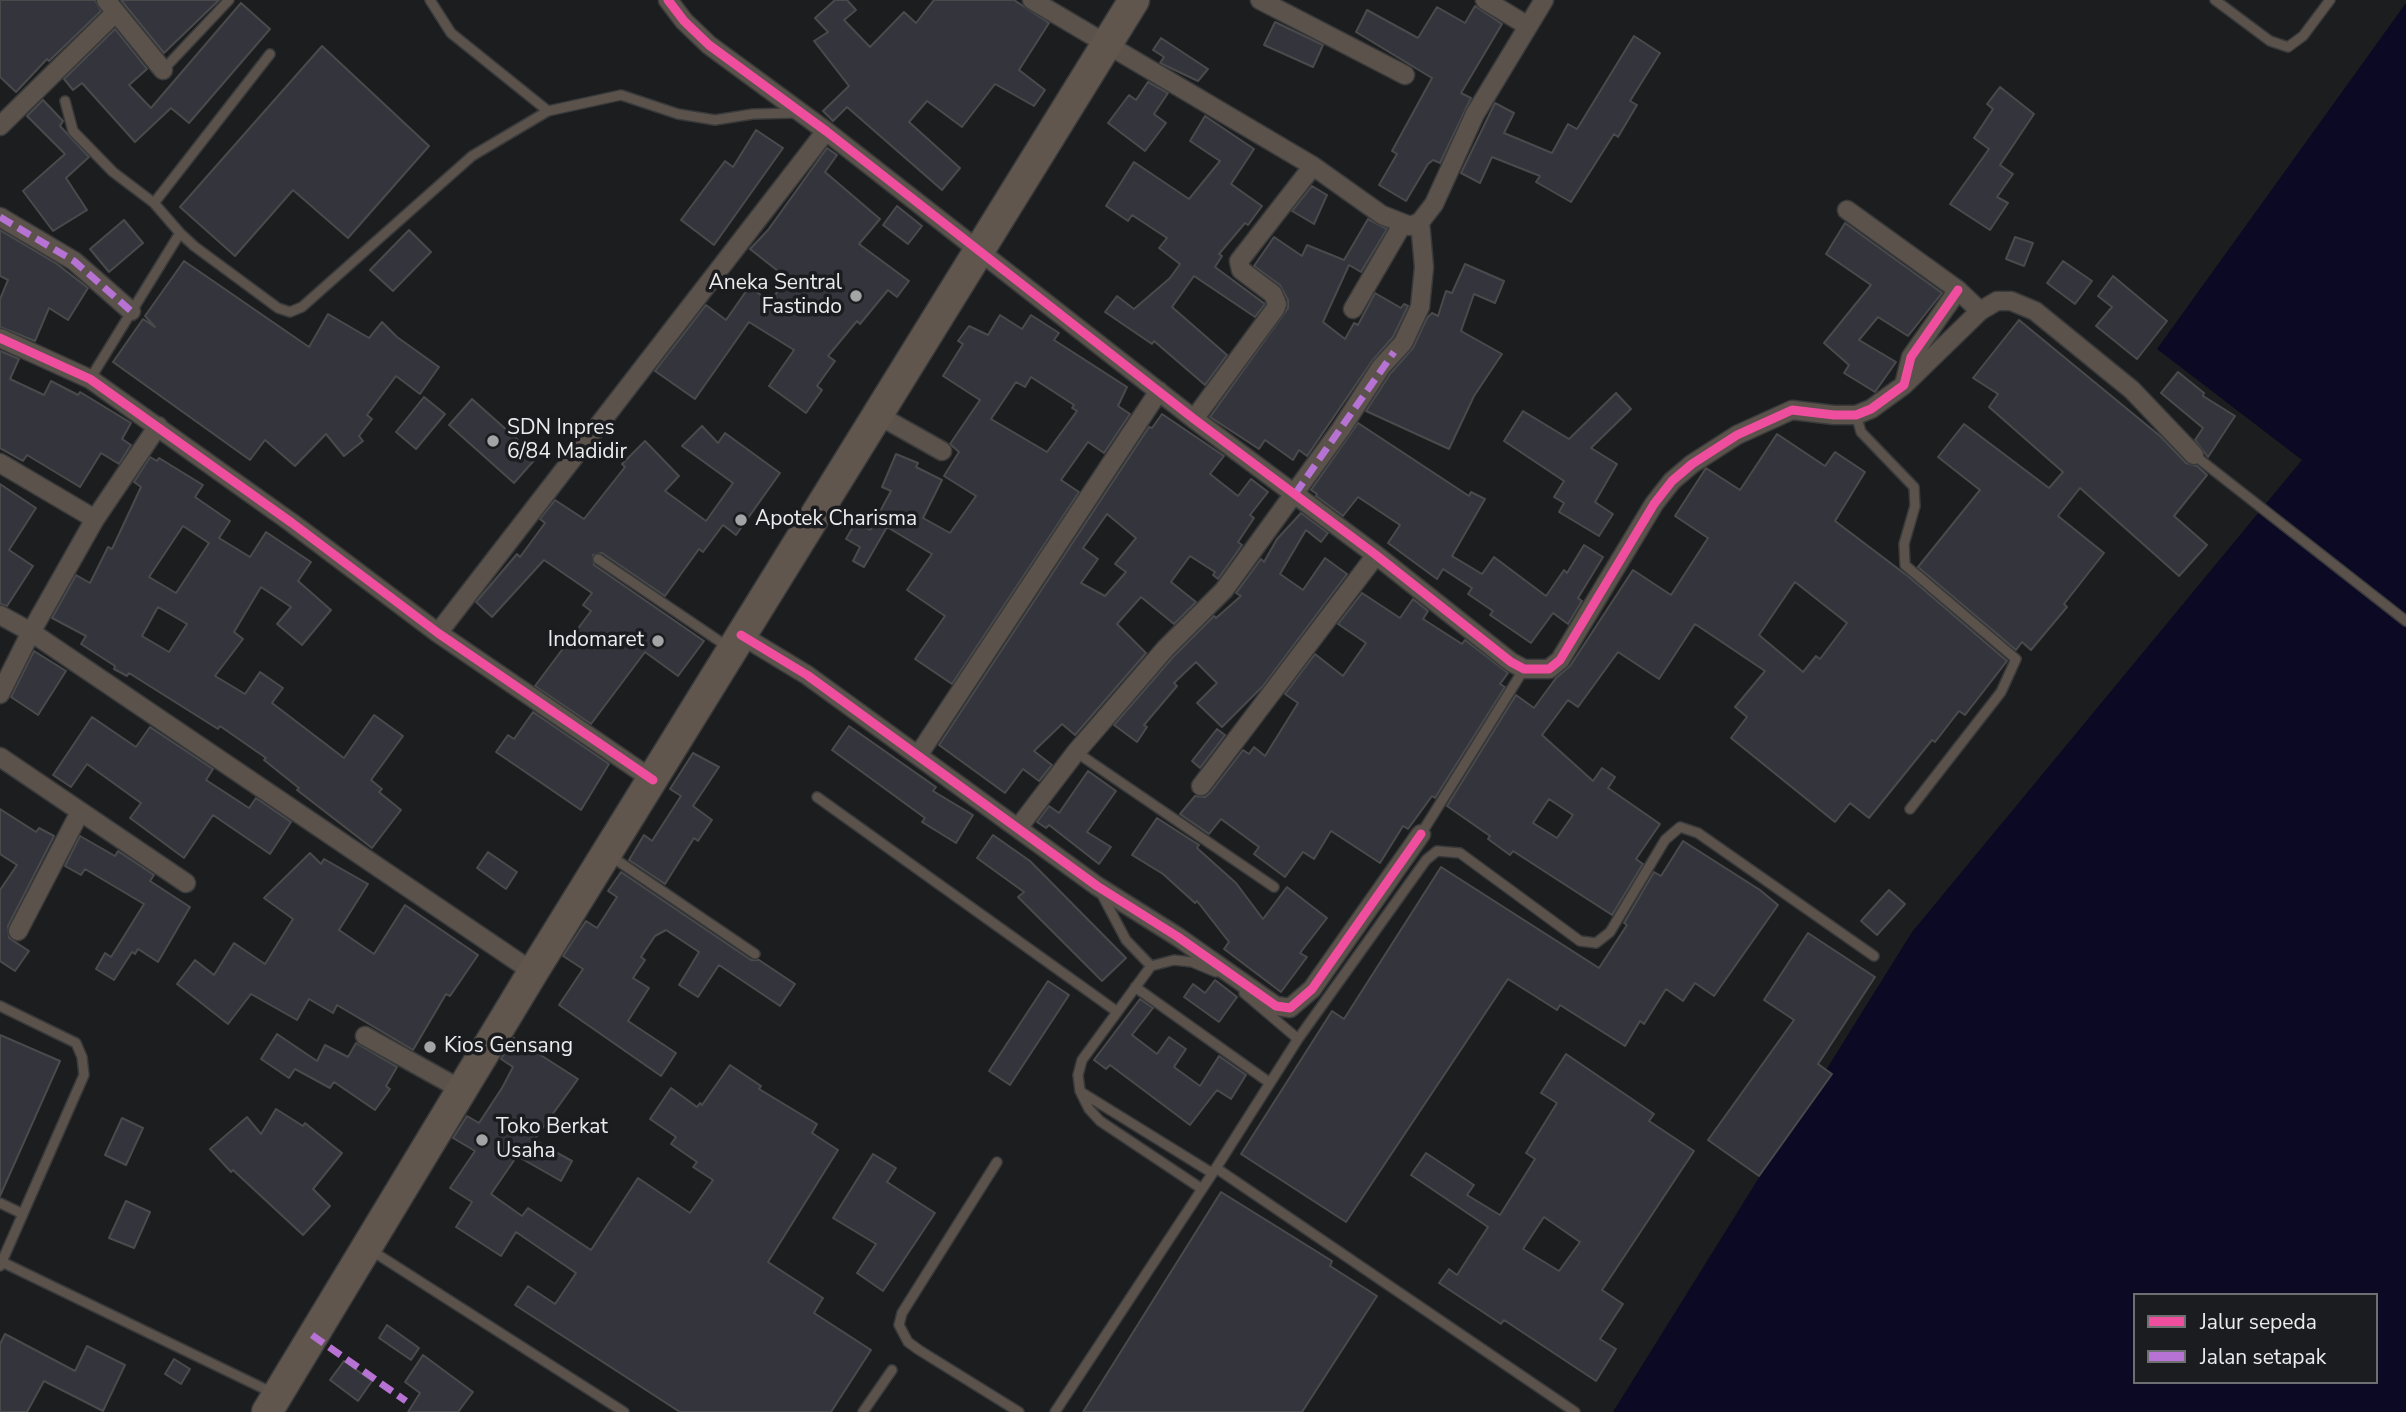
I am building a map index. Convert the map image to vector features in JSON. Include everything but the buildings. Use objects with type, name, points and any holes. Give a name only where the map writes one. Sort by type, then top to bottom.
[{"type":"highway","points":[[272,1403],[533,972],[1134,0]]},
{"type":"street","points":[[668,0],[684,21],[709,45],[826,131],[1194,419],[1376,555],[1511,662],[1524,669],[1549,669],[1560,660],[1654,504],[1672,481],[1692,464],[1737,435],[1792,410],[1856,415],[1871,410],[1904,385],[1980,311],[1997,301],[2011,301],[2035,311],[2132,390],[2194,455]]},
{"type":"street","points":[[1031,0],[1313,166],[1382,215],[1411,224]]},
{"type":"street","points":[[1260,0],[1405,75]]},
{"type":"street","points":[[1485,0],[1528,26]]},
{"type":"street","points":[[1353,309],[1411,224],[1434,204],[1487,91],[1544,0]]},
{"type":"street","points":[[4,114],[111,7],[163,70]]},
{"type":"street","points":[[438,633],[826,131]]},
{"type":"street","points":[[1194,419],[1277,304],[1273,294],[1241,270],[1239,261],[1313,166]]},
{"type":"street","points":[[1847,210],[1958,290],[1980,311]]},
{"type":"street","points":[[0,217],[74,261],[131,311]]},
{"type":"street","points":[[1018,828],[1076,752],[1164,649],[1223,590],[1295,494],[1381,367],[1403,343],[1416,321],[1424,267],[1411,224]]},
{"type":"street","points":[[1904,385],[1911,357],[1958,290]]},
{"type":"street","points":[[0,338],[90,379],[158,426],[438,633],[653,780]]},
{"type":"street","points":[[919,754],[1159,391]]},
{"type":"street","points":[[877,415],[942,451]]},
{"type":"street","points":[[0,694],[31,632],[95,519],[158,426]]},
{"type":"street","points":[[0,463],[95,519]]},
{"type":"street","points":[[1201,786],[1376,555]]},
{"type":"street","points":[[0,615],[31,632],[533,972]]},
{"type":"street","points":[[737,643],[807,675],[1097,886],[1178,937],[1258,996],[1276,1006],[1290,1008],[1311,989],[1421,834]]},
{"type":"street","points":[[0,757],[186,883]]},
{"type":"street","points":[[18,931],[80,812]]},
{"type":"street","points":[[365,1036],[462,1090]]},
{"type":"lane","points":[[163,70],[229,0]]},
{"type":"lane","points":[[430,0],[451,33],[548,111]]},
{"type":"lane","points":[[2215,0],[2270,41],[2288,47],[2304,36],[2330,0]]},
{"type":"lane","points":[[154,203],[270,54]]},
{"type":"lane","points":[[65,101],[73,131],[113,172],[154,203],[194,246],[278,309],[290,313],[302,307],[472,156],[548,111],[621,95],[678,114],[715,120],[753,114],[800,113]]},
{"type":"lane","points":[[90,379],[180,233]]},
{"type":"lane","points":[[1856,415],[1861,432],[1914,487],[1914,506],[1904,544],[1905,565],[2016,659],[2001,692],[1910,809]]},
{"type":"lane","points":[[2194,455],[2406,621]]},
{"type":"lane","points":[[598,559],[737,643]]},
{"type":"lane","points":[[1421,834],[1524,669]]},
{"type":"lane","points":[[1076,752],[1274,887]]},
{"type":"lane","points":[[817,797],[1116,1011]]},
{"type":"lane","points":[[1055,1412],[1298,1039],[1426,860],[1437,851],[1460,853],[1580,941],[1596,943],[1609,932],[1672,831],[1680,827],[1688,828],[1874,956]]},
{"type":"lane","points":[[607,854],[755,954]]},
{"type":"lane","points":[[1097,886],[1126,940],[1152,966]]},
{"type":"lane","points":[[1202,1189],[1100,1121],[1089,1109],[1080,1091],[1078,1075],[1082,1060],[1152,966],[1174,960],[1192,962],[1214,971],[1298,1039]]},
{"type":"lane","points":[[1135,987],[1270,1083]]},
{"type":"lane","points":[[0,1006],[76,1043],[82,1057],[84,1074],[1,1263],[272,1403]]},
{"type":"lane","points":[[1080,1091],[1214,1170],[1575,1412]]},
{"type":"lane","points":[[997,1162],[902,1313],[899,1325],[908,1342],[919,1350],[1019,1412]]},
{"type":"lane","points":[[0,1203],[23,1214]]},
{"type":"lane","points":[[366,1247],[624,1412]]},
{"type":"lane","points":[[863,1412],[892,1370]]},
{"type":"water","points":[[2406,3],[2406,1412],[1613,1412],[1912,932],[2302,460],[2157,349]]},
{"type":"marked path","points":[[0,217],[74,261],[131,311]]},
{"type":"marked path","points":[[1295,494],[1394,352]]},
{"type":"marked path","points":[[312,1335],[406,1401]]},
{"type":"cycle path","points":[[668,0],[684,21],[709,45],[826,131],[1194,419],[1376,555],[1511,662],[1524,669],[1549,669],[1560,660],[1654,504],[1672,481],[1692,464],[1737,435],[1792,410],[1856,415],[1871,409],[1904,385],[1911,357],[1958,290]]},
{"type":"cycle path","points":[[0,338],[90,379],[292,523],[438,633],[653,780]]},
{"type":"cycle path","points":[[741,635],[807,675],[1097,886],[1178,937],[1276,1006],[1290,1008],[1312,989],[1421,834]]},
{"type":"place","name":"Aneka Sentral Fastindo","points":[[856,296]]},
{"type":"place","name":"SDN Inpres 6/84 Madidir","points":[[493,441]]},
{"type":"place","name":"Apotek Charisma","points":[[741,520]]},
{"type":"place","name":"Indomaret","points":[[658,641]]},
{"type":"place","name":"Kios Gensang","points":[[430,1047]]},
{"type":"place","name":"Toko Berkat Usaha","points":[[482,1140]]}]
